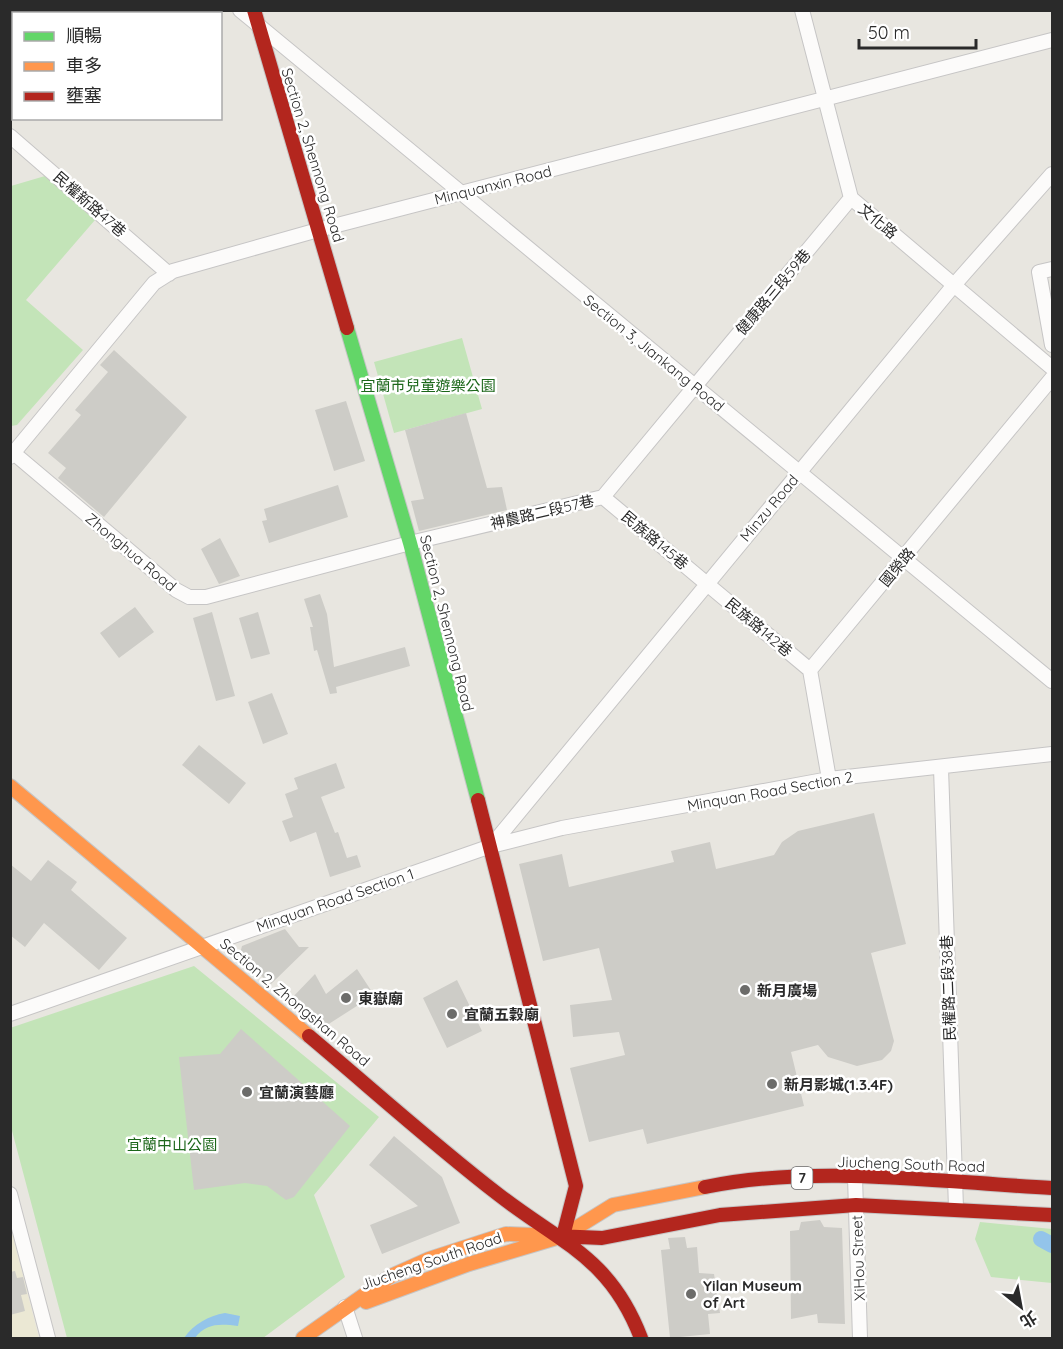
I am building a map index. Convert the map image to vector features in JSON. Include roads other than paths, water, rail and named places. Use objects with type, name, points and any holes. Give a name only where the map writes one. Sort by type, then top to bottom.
[{"type":"street","name":"Section 3, Jiankang Road","points":[[240,10],[255,17],[459,194],[1053,681]]},
{"type":"street","name":"文化路","points":[[802,10],[851,198],[1053,368]]},
{"type":"street","name":"Section 2, Shennong Road","points":[[255,17],[410,543],[457,728],[491,846],[576,1186],[563,1236]]},
{"type":"street","name":"Minquanxin Road","points":[[12,453],[154,283],[169,274],[318,230],[1053,40]]},
{"type":"street","name":"民權新路47巷","points":[[10,136],[169,274]]},
{"type":"street","name":"Minzu Road","points":[[491,846],[954,285],[1053,174]]},
{"type":"street","name":"健康路三段59巷","points":[[694,386],[851,198]]},
{"type":"street","points":[[1046,270],[1053,345]]},
{"type":"street","name":"國榮路","points":[[810,670],[1053,378]]},
{"type":"street","name":"神農路二段57巷","points":[[410,543],[603,497],[694,386]]},
{"type":"street","name":"Zhonghua Road","points":[[12,453],[176,590],[189,597],[206,597],[410,543]]},
{"type":"street","name":"民族路145巷","points":[[603,497],[707,583]]},
{"type":"street","name":"民族路142巷","points":[[707,583],[810,670]]},
{"type":"street","points":[[810,670],[829,779]]},
{"type":"street","name":"Minquan Road Section 2","points":[[491,846],[562,828],[829,779],[1053,754]]},
{"type":"street","name":"民權路二段38巷","points":[[941,768],[956,1208]]},
{"type":"street","name":"Section 2, Zhongshan Road","points":[[10,786],[500,1196],[563,1236],[618,1288],[636,1320],[641,1338]]},
{"type":"street","name":"Minquan Road Section 1","points":[[10,1014],[491,846]]},
{"type":"street","name":"Jiucheng South Road","points":[[303,1338],[345,1307],[497,1255],[563,1236],[613,1205],[718,1184],[774,1178],[855,1177],[1053,1188]]},
{"type":"street","name":"XiHou Street","points":[[855,1177],[860,1338]]},
{"type":"street","points":[[10,1194],[48,1338]]},
{"type":"street","name":"Jiucheng South Road","points":[[563,1236],[602,1238],[720,1215],[856,1205],[956,1208],[1053,1215]]},
{"type":"street","points":[[345,1307],[355,1338]]},
{"type":"water","points":[[225,1313],[240,1316],[238,1326],[209,1327],[195,1338],[184,1338],[202,1321]]},
{"type":"waterway","points":[[1041,1239],[1052,1245]]},
{"type":"place","name":"新月廣場","points":[[745,990]]},
{"type":"place","name":"東嶽廟","points":[[346,998]]},
{"type":"place","name":"宜蘭五穀廟","points":[[452,1014]]},
{"type":"place","name":"新月影城(1.3.4F)","points":[[772,1084]]},
{"type":"place","name":"宜蘭演藝廳","points":[[247,1092]]},
{"type":"place","name":"Yilan Museum of Art","points":[[691,1294]]},
{"type":"park label","name":"宜蘭市兒童遊樂公園","points":[[428,385]]},
{"type":"park label","name":"宜蘭中山公園","points":[[172,1144]]}]
